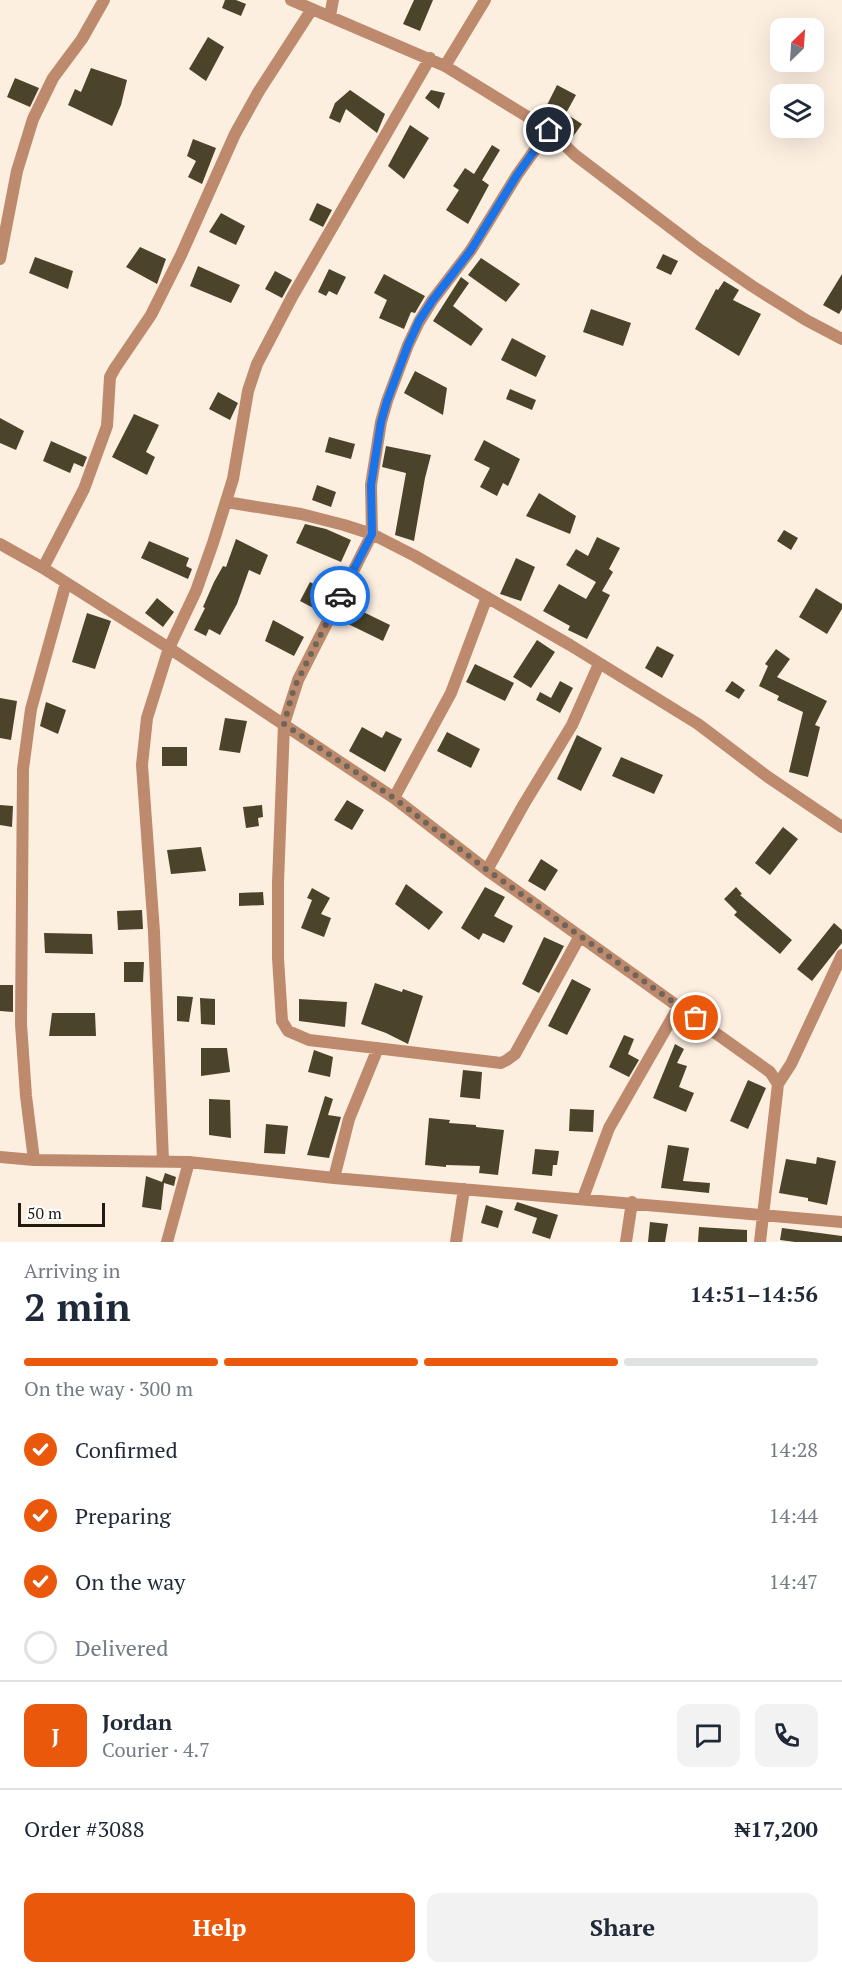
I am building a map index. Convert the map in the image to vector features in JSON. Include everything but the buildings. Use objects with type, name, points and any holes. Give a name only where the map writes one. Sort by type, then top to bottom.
[{"type":"street","points":[[0,259],[17,171],[33,119],[53,78],[82,39],[104,0]]},
{"type":"street","points":[[291,0],[445,66],[549,130],[575,155],[700,250],[778,303],[842,339]]},
{"type":"street","points":[[330,16],[333,0]]},
{"type":"street","points":[[445,66],[485,0]]},
{"type":"street","points":[[43,568],[84,489],[107,426],[110,377],[151,315],[181,255],[235,134],[312,9]]},
{"type":"street","points":[[164,1161],[154,932],[142,765],[147,718],[169,648],[196,591],[226,502],[233,479],[248,391],[257,364],[292,297],[430,58]]},
{"type":"street","points":[[549,130],[517,175],[471,250],[432,301],[419,321],[408,345],[381,422],[371,485],[372,534],[298,680],[284,724],[278,883],[278,958],[282,1022],[288,1030],[309,1040],[501,1063],[515,1053],[580,936]]},
{"type":"street","points":[[226,502],[301,514],[372,534],[487,597],[698,724],[762,773],[842,827]]},
{"type":"street","points":[[0,544],[43,568],[169,648],[394,798],[487,870],[770,1072],[778,1084]]},
{"type":"street","points":[[34,1160],[26,1096],[21,1024],[23,769],[31,709],[66,583]]},
{"type":"street","points":[[394,798],[451,693],[487,597]]},
{"type":"street","points":[[487,870],[572,725],[599,664]]},
{"type":"street","points":[[760,1242],[778,1084],[791,1064],[842,955]]},
{"type":"street","points":[[583,1198],[609,1128],[679,1006]]},
{"type":"street","points":[[334,1178],[355,1100],[378,1048]]},
{"type":"street","points":[[0,1157],[34,1160],[189,1162],[334,1178],[842,1221]]},
{"type":"street","points":[[167,1242],[189,1162]]},
{"type":"street","points":[[456,1242],[464,1189]]},
{"type":"street","points":[[626,1242],[632,1202]]},
{"type":"way so far","points":[[340,596],[294,688],[284,724],[394,798],[487,870],[696,1018]]},
{"type":"route","points":[[340,596],[372,534],[371,485],[381,422],[394,379],[408,345],[419,321],[432,301],[471,250],[517,175],[549,130]]}]
